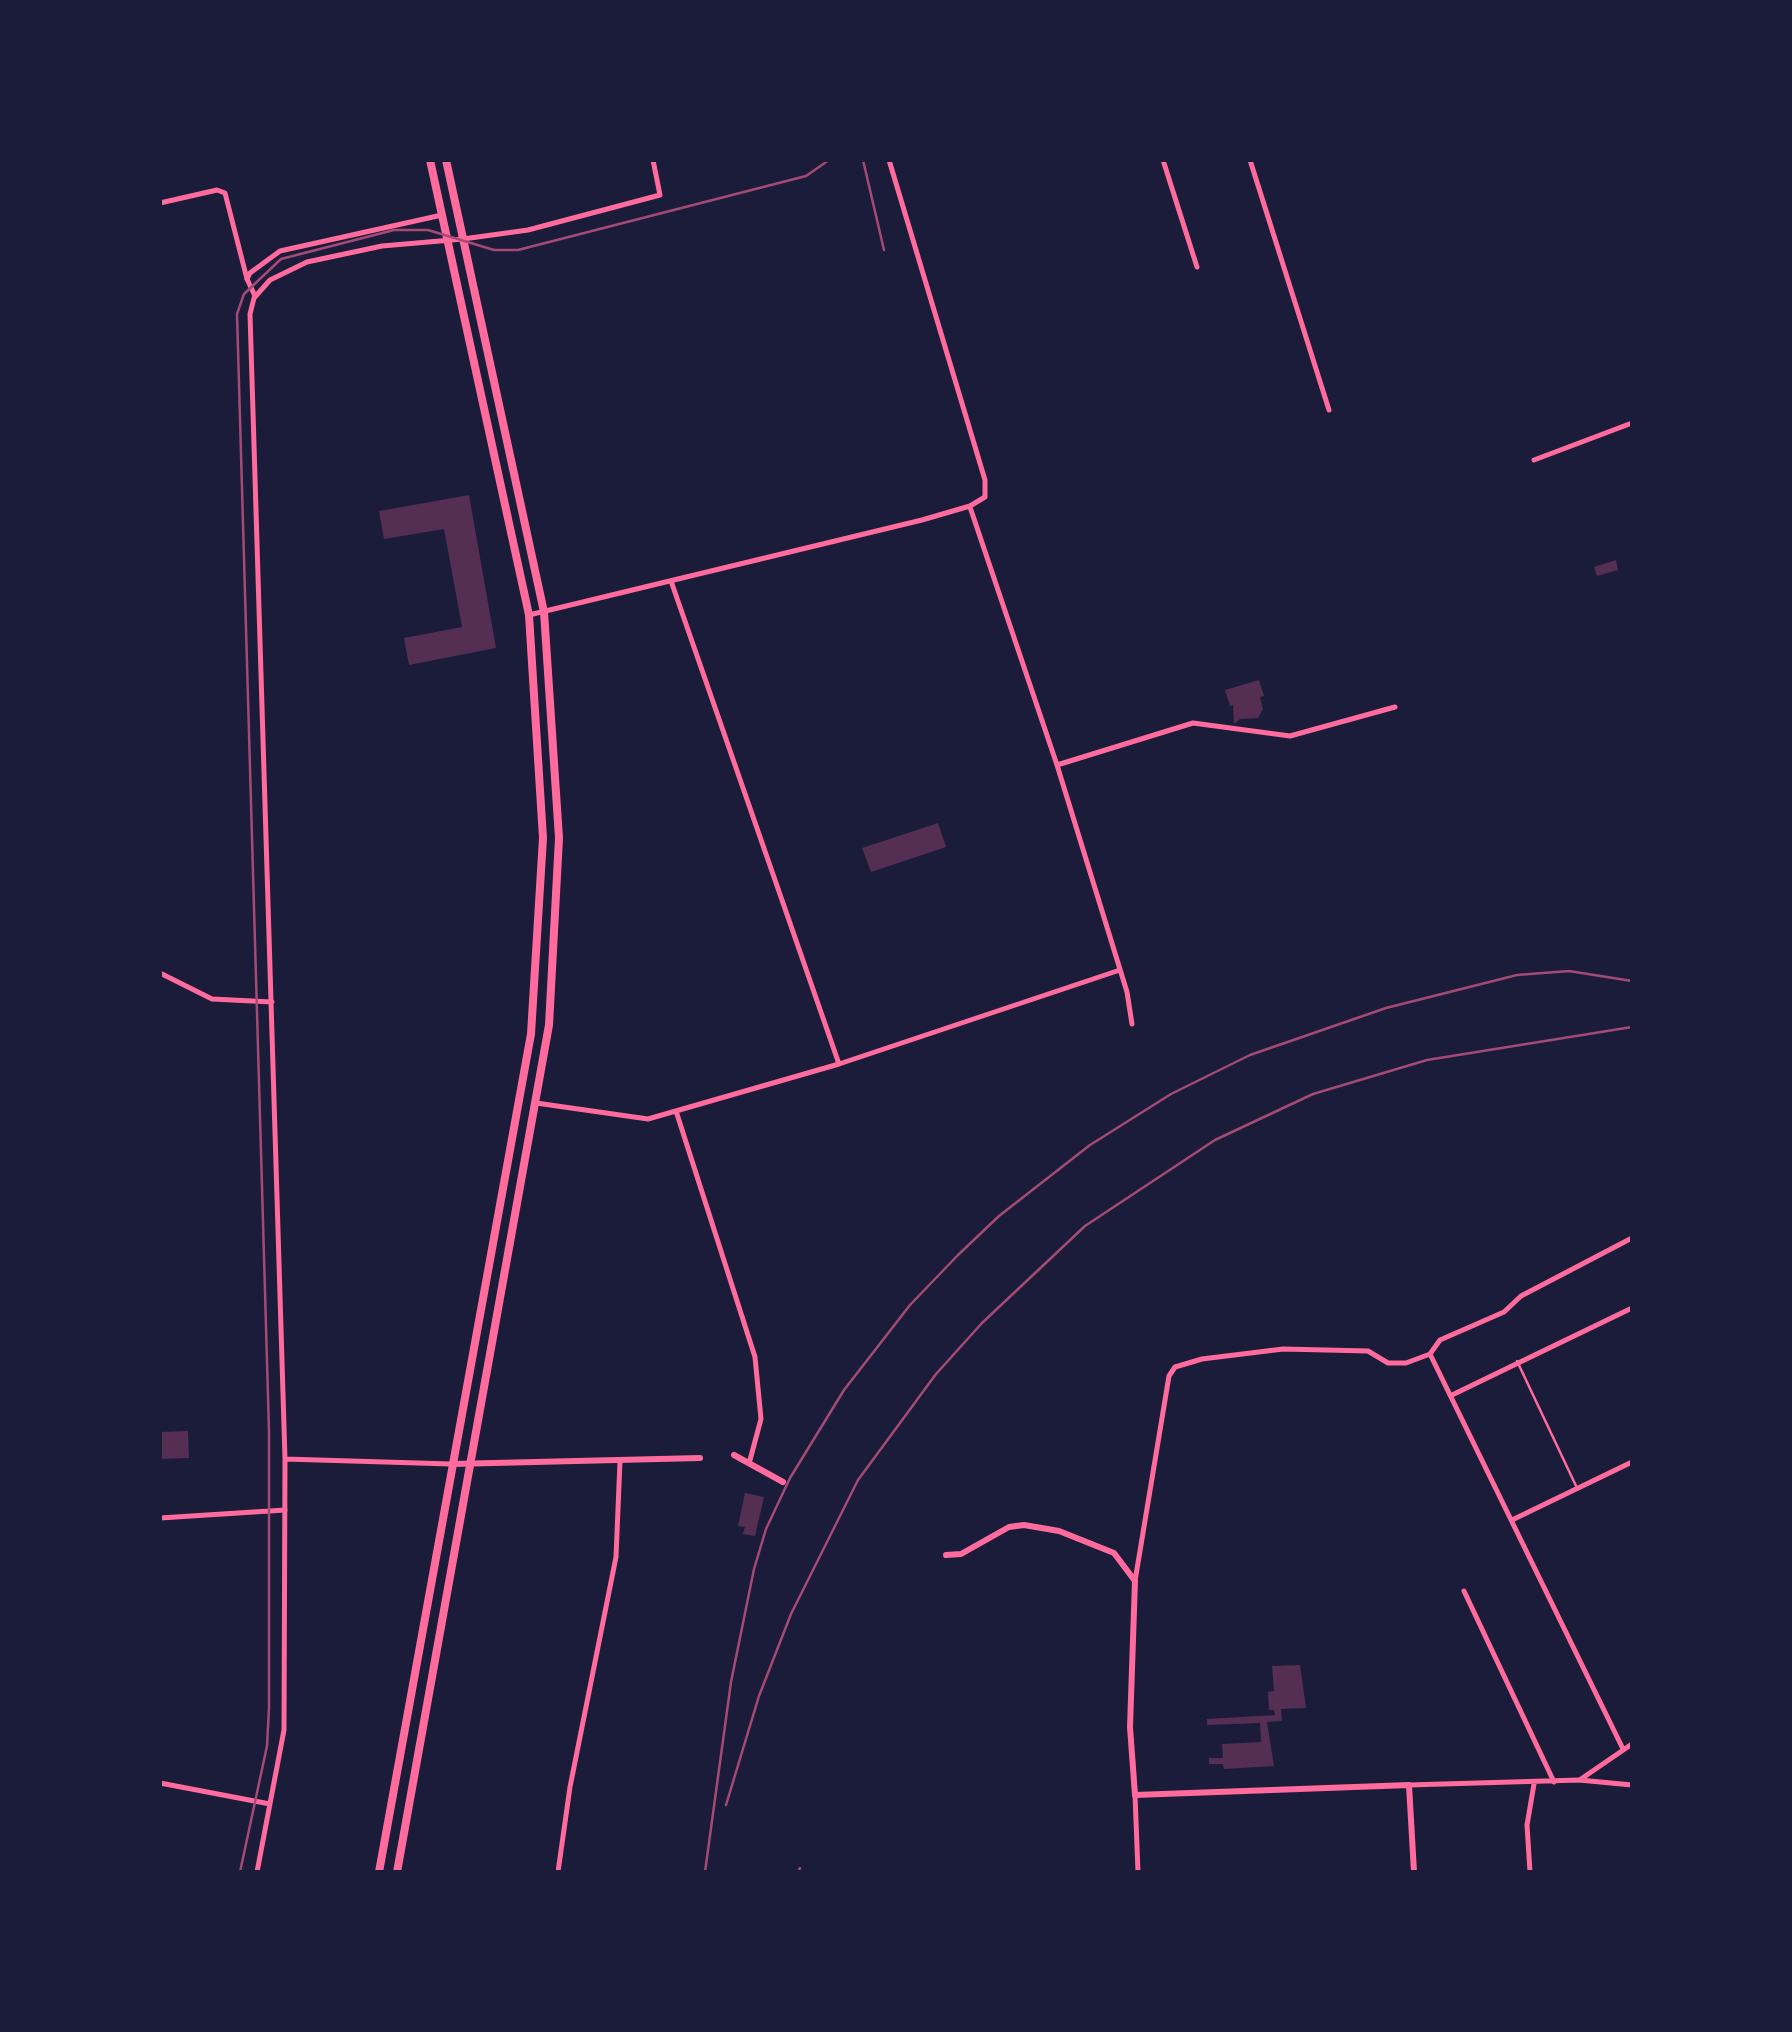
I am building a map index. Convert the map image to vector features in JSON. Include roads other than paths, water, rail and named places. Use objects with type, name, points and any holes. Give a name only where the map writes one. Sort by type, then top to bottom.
[{"type":"main road","points":[[380,1872],[537,983],[544,799],[529,615],[430,160]]},
{"type":"main road","points":[[397,1872],[549,1025],[559,838],[544,612],[446,160]]},
{"type":"main road","points":[[734,1454],[784,1482]]},
{"type":"main road","points":[[451,1464],[700,1458]]},
{"type":"main road","points":[[946,1555],[961,1554],[1009,1527],[1047,1527],[1114,1554],[1135,1581],[1130,1728],[1134,1795],[1409,1785],[1414,1872]]},
{"type":"main road","points":[[399,1760],[416,1763]]},
{"type":"street","points":[[257,1872],[284,1730],[286,1459],[250,314],[255,296],[276,275],[307,262],[382,246],[528,230],[660,195],[654,160]]},
{"type":"street","points":[[529,615],[970,506],[985,497],[986,480],[889,160]]},
{"type":"street","points":[[1163,160],[1197,267]]},
{"type":"street","points":[[1250,160],[1329,410]]},
{"type":"street","points":[[160,203],[218,190],[225,193],[246,279],[255,296]]},
{"type":"street","points":[[246,279],[264,260],[298,245],[442,215]]},
{"type":"street","points":[[1534,460],[1632,423]]},
{"type":"street","points":[[970,506],[1057,765],[1120,970],[1132,1024]]},
{"type":"street","points":[[671,581],[839,1064]]},
{"type":"street","points":[[1057,765],[1193,723],[1290,736],[1395,707]]},
{"type":"street","points":[[534,1103],[637,1120],[676,1112],[839,1064],[1120,970]]},
{"type":"street","points":[[160,973],[212,1000],[272,1002]]},
{"type":"street","points":[[676,1112],[755,1357],[761,1419],[750,1460]]},
{"type":"street","points":[[1135,1581],[1170,1376],[1186,1362],[1283,1348],[1368,1350],[1388,1364],[1430,1354],[1440,1340],[1504,1312],[1521,1296],[1632,1238]]},
{"type":"street","points":[[1452,1395],[1517,1360],[1632,1308]]},
{"type":"street","points":[[1430,1354],[1623,1749]]},
{"type":"street","points":[[286,1459],[451,1464]]},
{"type":"street","points":[[558,1872],[570,1786],[616,1557],[620,1461]]},
{"type":"street","points":[[1512,1520],[1632,1462]]},
{"type":"street","points":[[160,1518],[285,1510]]},
{"type":"street","points":[[1464,1591],[1554,1782]]},
{"type":"street","points":[[1579,1780],[1632,1744]]},
{"type":"street","points":[[1409,1785],[1579,1780],[1630,1785],[1632,1793]]},
{"type":"street","points":[[160,1783],[270,1804]]},
{"type":"street","points":[[1530,1872],[1527,1825],[1534,1784]]},
{"type":"street","points":[[1134,1795],[1138,1872]]},
{"type":"lane","points":[[1517,1360],[1578,1489]]},
{"type":"tram line","points":[[240,1872],[267,1746],[269,1431],[237,314],[244,294],[281,259],[394,230],[428,230],[494,250],[518,250],[806,176],[829,160]]},
{"type":"tram line","points":[[863,160],[884,250]]},
{"type":"railway","points":[[705,1872],[731,1682],[766,1529],[790,1478],[844,1390],[910,1305],[958,1255],[999,1216],[1090,1145],[1171,1094],[1250,1055],[1386,1008],[1517,975],[1569,971],[1632,981]]},
{"type":"railway","points":[[726,1805],[759,1696],[791,1614],[858,1480],[936,1374],[982,1323],[1085,1226],[1215,1140],[1313,1094],[1427,1060],[1632,1027]]},
{"type":"railway","points":[[798,1872],[800,1868]]}]
